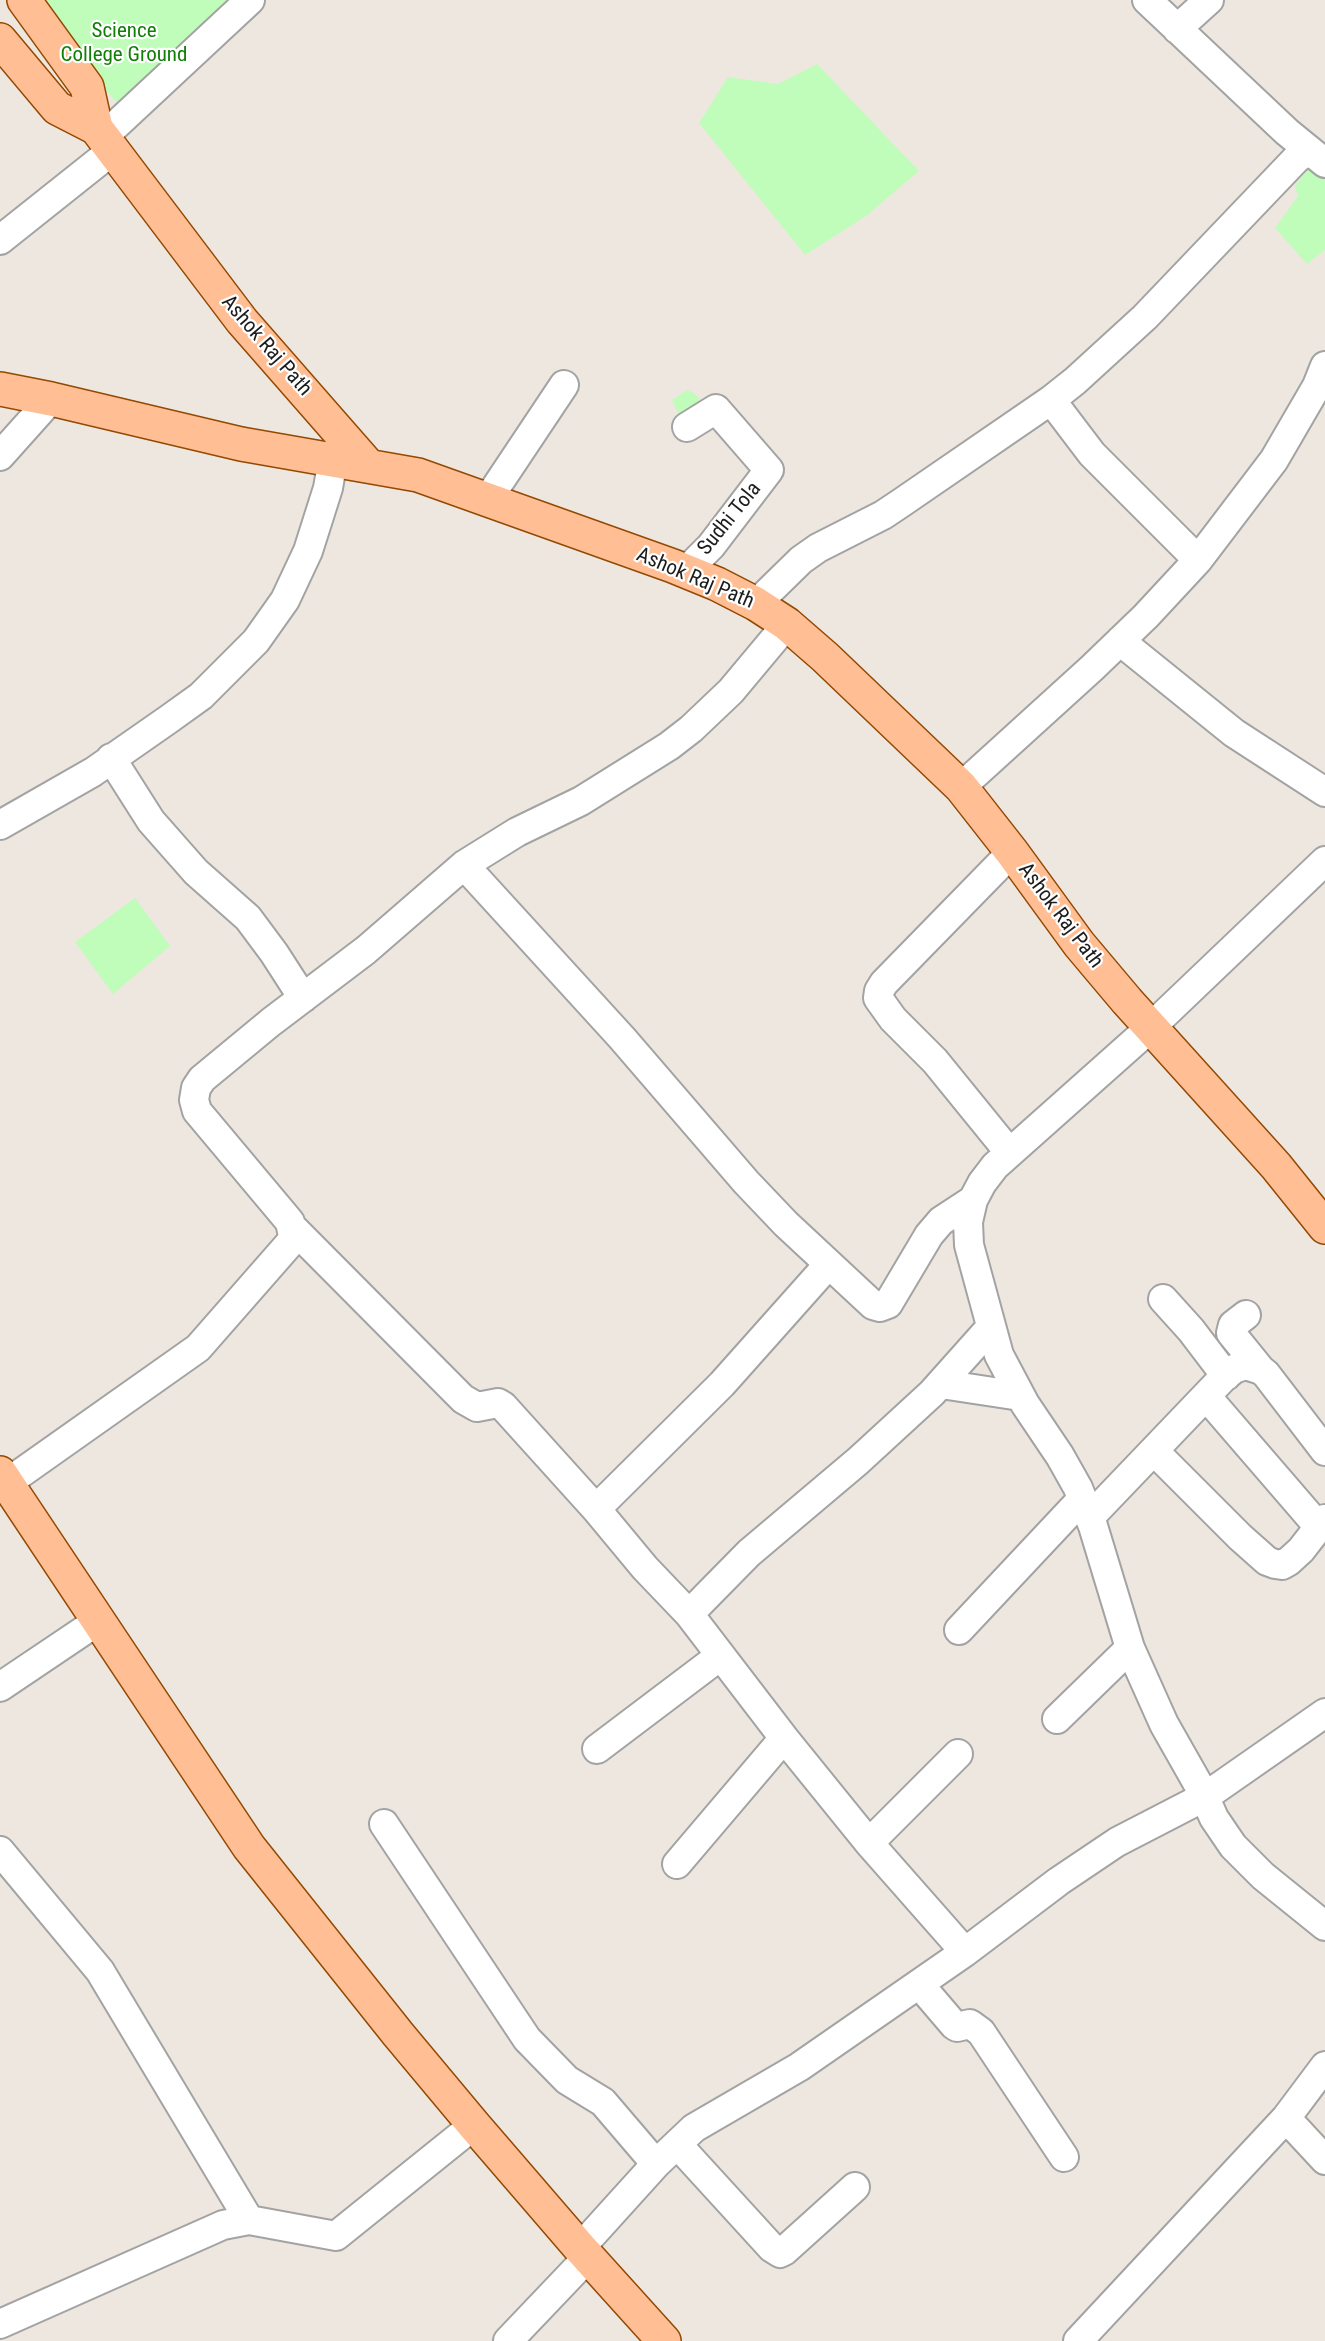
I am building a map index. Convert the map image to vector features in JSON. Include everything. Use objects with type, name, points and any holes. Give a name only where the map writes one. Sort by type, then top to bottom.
[{"type":"main road","points":[[24,0],[87,87],[104,139]]},
{"type":"main road","name":"Ashok Raj Path","points":[[0,40],[57,108],[104,139],[242,321],[368,465],[418,475],[717,584],[756,604],[787,624],[825,657],[960,787],[1012,852],[1078,944],[1150,1028],[1276,1166],[1325,1227]]},
{"type":"main road","points":[[0,389],[241,444],[368,465]]},
{"type":"main road","points":[[3,1478],[249,1847],[398,2034],[474,2125],[664,2341]]},
{"type":"street","points":[[0,240],[249,0]]},
{"type":"street","points":[[1147,0],[1317,157]]},
{"type":"street","points":[[1178,29],[1209,0]]},
{"type":"street","points":[[756,604],[801,560],[818,548],[892,509],[1051,400],[1097,362],[1145,317],[1297,158],[1317,157]]},
{"type":"street","points":[[960,787],[1034,722],[1120,641],[1198,560],[1274,460],[1317,386],[1325,366]]},
{"type":"street","points":[[488,499],[564,385]]},
{"type":"street","points":[[0,456],[51,399]]},
{"type":"street","points":[[1051,400],[1092,454],[1198,560]]},
{"type":"street","name":"Sudhi Tola","points":[[686,572],[711,546],[769,470],[716,409],[687,427]]},
{"type":"street","points":[[0,825],[111,758],[201,696],[256,641],[285,600],[308,551],[328,488],[333,459]]},
{"type":"street","points":[[787,624],[731,691],[676,741],[581,801],[517,832],[464,865],[373,944],[202,1079],[196,1088],[194,1100],[204,1121],[283,1212],[293,1228],[463,1399],[477,1407],[498,1403],[503,1406],[596,1509],[645,1568],[689,1614],[869,1843],[965,1952]]},
{"type":"street","points":[[1120,641],[1234,733],[1325,792]]},
{"type":"street","points":[[111,758],[151,821],[196,872],[226,897],[254,926],[303,998]]},
{"type":"street","points":[[1009,1152],[935,1061],[893,1019],[878,999],[884,982],[1012,852]]},
{"type":"street","points":[[1325,861],[1150,1028],[1009,1152],[982,1183],[973,1200],[968,1222],[969,1245],[999,1355],[1020,1396],[1060,1456],[1086,1508],[1130,1648],[1164,1724],[1224,1834],[1244,1859],[1325,1926]]},
{"type":"street","points":[[464,865],[622,1038],[746,1182],[828,1264],[873,1305],[880,1307],[888,1304],[929,1234],[941,1221],[973,1200]]},
{"type":"street","points":[[3,1478],[198,1348],[282,1254],[293,1236],[293,1228]]},
{"type":"street","points":[[596,1509],[722,1384],[828,1264]]},
{"type":"street","points":[[1163,1299],[1191,1330],[1226,1376]]},
{"type":"street","points":[[1246,1315],[1233,1325],[1231,1333],[1325,1451]]},
{"type":"street","points":[[689,1614],[749,1553],[858,1461],[941,1384],[990,1328]]},
{"type":"street","points":[[959,1630],[1086,1508],[1154,1451],[1226,1376],[1245,1365],[1261,1370]]},
{"type":"street","points":[[941,1384],[1020,1396]]},
{"type":"street","points":[[1154,1451],[1267,1561],[1282,1565],[1290,1561],[1322,1523],[1206,1396]]},
{"type":"street","points":[[0,1687],[99,1621]]},
{"type":"street","points":[[1057,1719],[1130,1648]]},
{"type":"street","points":[[597,1749],[720,1656]]},
{"type":"street","points":[[508,2341],[656,2164],[694,2128],[799,2067],[965,1952],[1059,1881],[1117,1842],[1204,1797],[1325,1713]]},
{"type":"street","points":[[677,1864],[784,1737]]},
{"type":"street","points":[[869,1843],[958,1754]]},
{"type":"street","points":[[384,1824],[526,2039],[567,2080],[603,2102],[656,2164]]},
{"type":"street","points":[[0,1851],[100,1971],[249,2220]]},
{"type":"street","points":[[919,1984],[954,2025],[957,2027],[970,2024],[981,2032],[1064,2157]]},
{"type":"street","points":[[1078,2341],[1320,2083]]},
{"type":"street","points":[[1286,2118],[1325,2160]]},
{"type":"street","points":[[0,2324],[223,2225],[249,2220],[336,2236],[474,2125]]},
{"type":"street","points":[[677,2144],[772,2248],[780,2253],[855,2187]]},
{"type":"green space","name":"Science College Ground","points":[[28,0],[232,0],[123,110]]},
{"type":"green space","points":[[817,64],[919,171],[866,216],[805,255],[699,123],[728,77],[778,84]]},
{"type":"green space","points":[[1314,161],[1325,172],[1325,250],[1307,264],[1275,228],[1298,196],[1295,186]]},
{"type":"green space","points":[[687,390],[694,393],[709,410],[687,424],[679,415],[672,400]]},
{"type":"green space","points":[[135,898],[170,946],[113,994],[75,942]]}]
